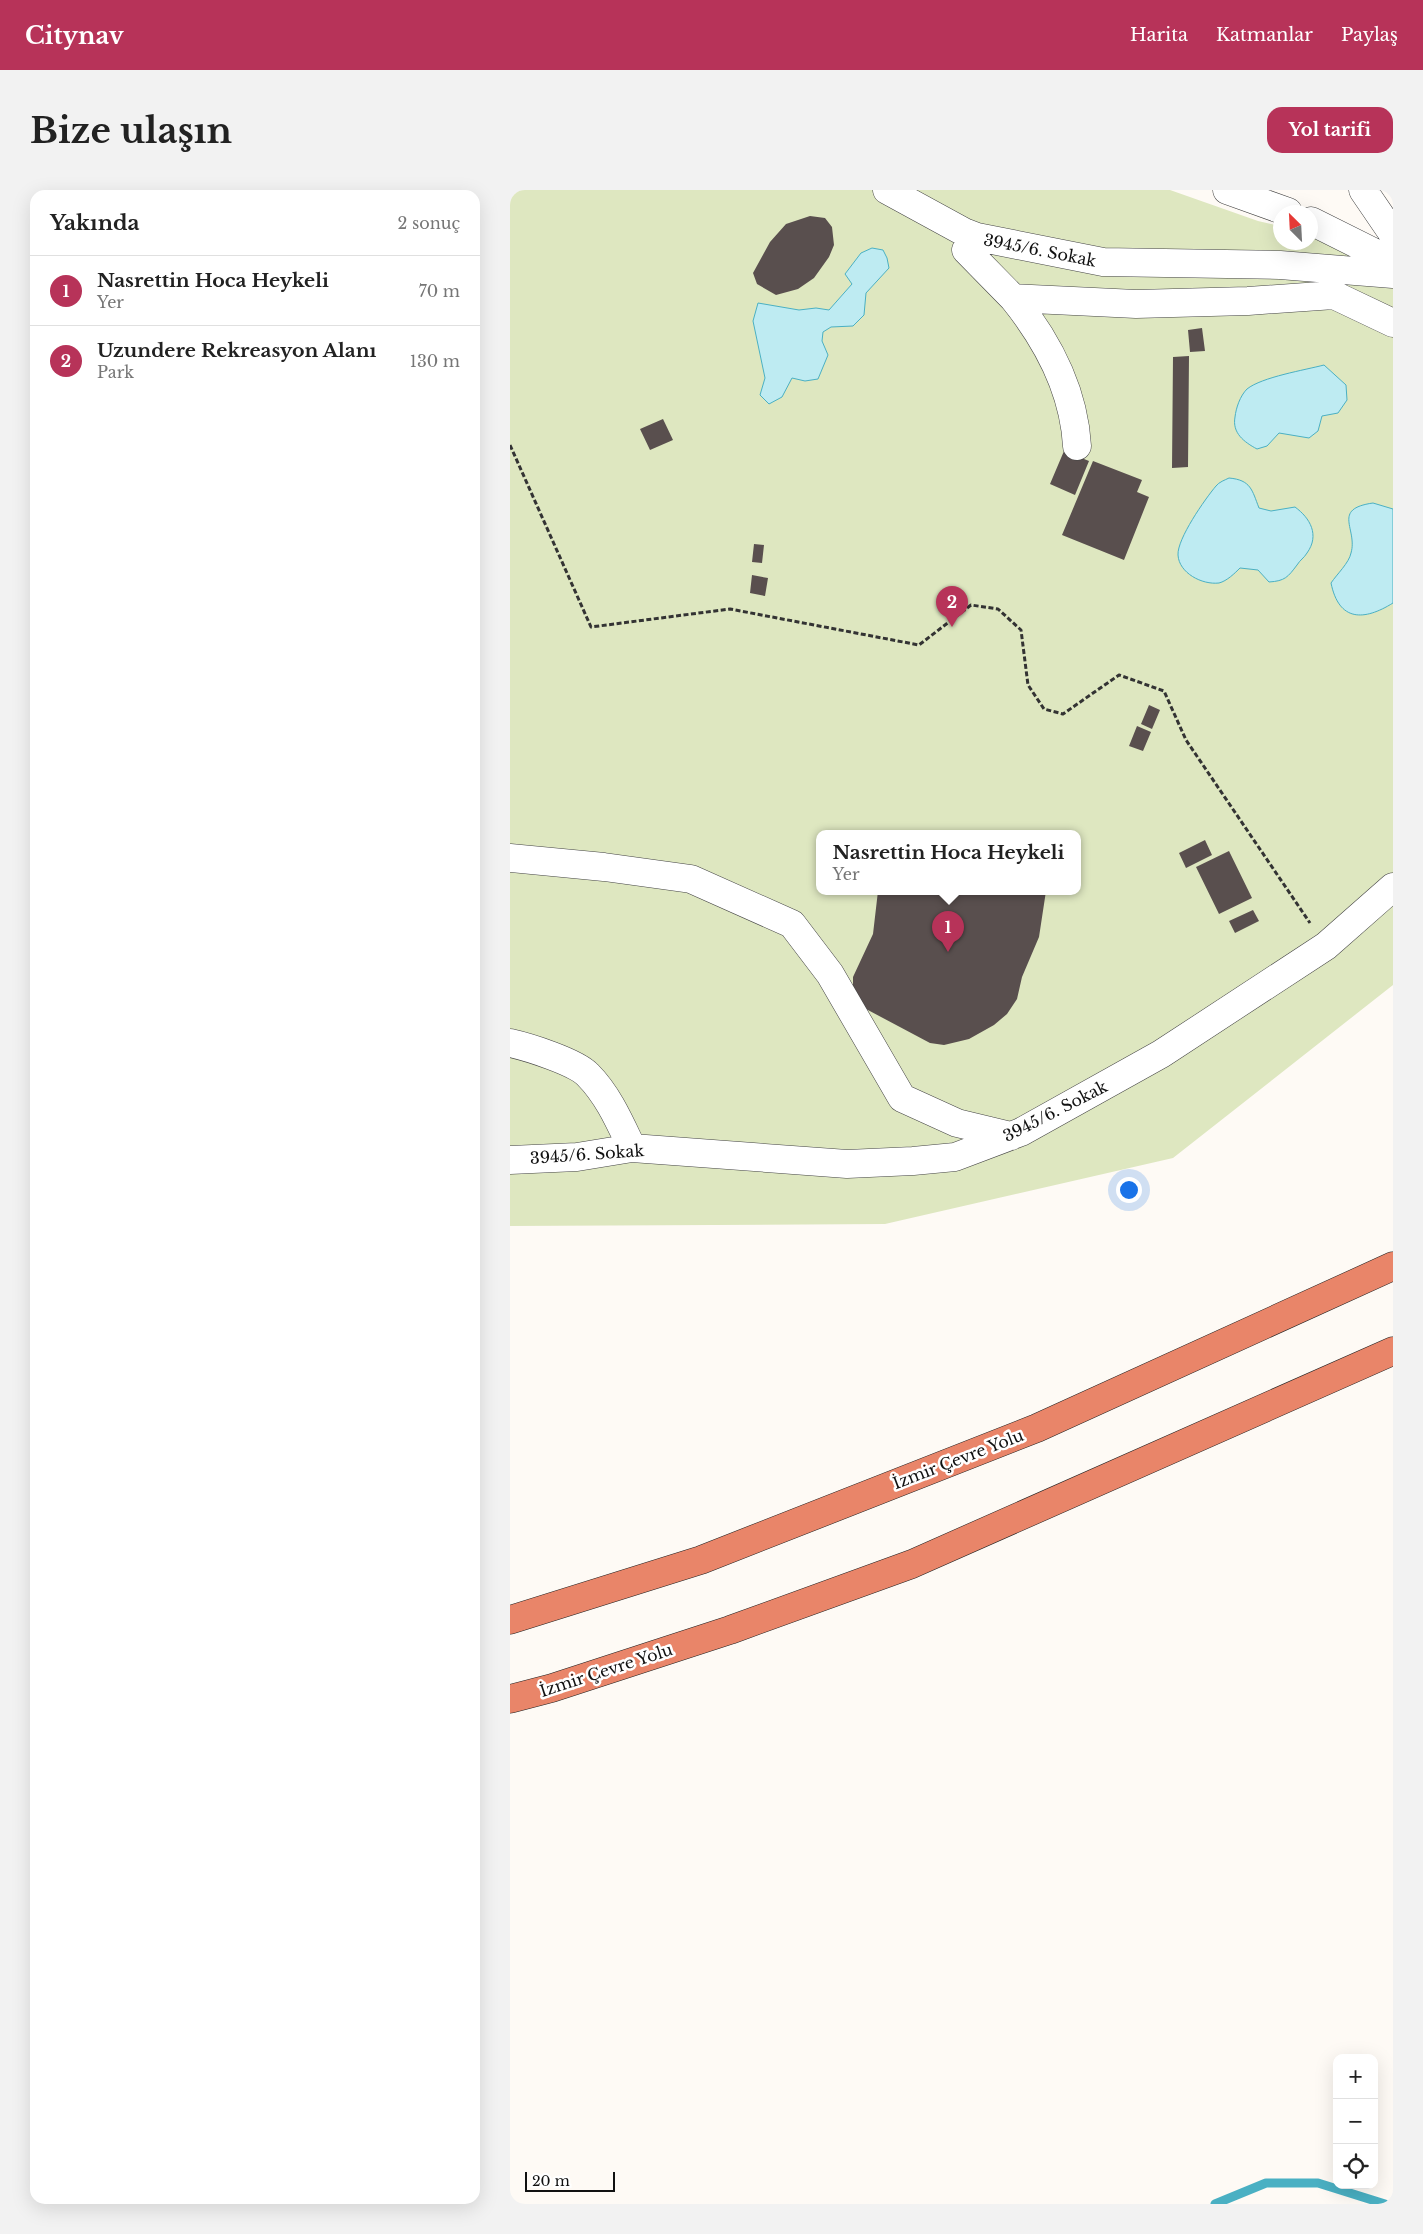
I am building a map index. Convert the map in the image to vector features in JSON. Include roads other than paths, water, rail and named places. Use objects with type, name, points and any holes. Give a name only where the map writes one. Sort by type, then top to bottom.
[{"type":"highway","name":"İzmir Çevre Yolu","points":[[510,1620],[701,1560],[1037,1428],[1393,1266]]},
{"type":"highway","name":"İzmir Çevre Yolu","points":[[510,1699],[552,1688],[730,1630],[912,1564],[1393,1351]]},
{"type":"street","points":[[888,190],[964,232],[977,237]]},
{"type":"street","points":[[1227,190],[1273,207]]},
{"type":"street","points":[[1363,190],[1393,234]]},
{"type":"street","points":[[1318,225],[1393,262]]},
{"type":"street","name":"3945/6. Sokak","points":[[1013,298],[966,250],[977,237],[1103,262],[1280,265],[1393,274]]},
{"type":"street","points":[[1013,298],[1136,304],[1248,301],[1334,295],[1393,323]]},
{"type":"street","points":[[1013,298],[1044,340],[1063,382],[1076,428],[1077,446]]},
{"type":"street","points":[[510,858],[604,867],[691,879],[792,924],[830,974],[902,1098],[957,1123],[1011,1136]]},
{"type":"street","name":"3945/6. Sokak","points":[[510,1160],[577,1157],[632,1148],[847,1164],[955,1157],[1011,1136],[1161,1054],[1326,946],[1393,886]]},
{"type":"street","points":[[510,1043],[538,1049],[588,1074],[617,1116],[632,1148]]},
{"type":"water","points":[[872,248],[883,250],[889,268],[866,293],[864,315],[853,326],[831,327],[823,332],[822,341],[828,355],[818,379],[805,381],[792,378],[782,397],[769,404],[760,395],[765,378],[753,321],[758,303],[799,310],[816,308],[829,310],[852,284],[845,274],[861,253]]},
{"type":"water","points":[[1324,365],[1346,385],[1347,400],[1338,413],[1322,416],[1318,431],[1309,438],[1279,433],[1267,446],[1257,449],[1240,436],[1235,428],[1237,406],[1247,389],[1273,377]]},
{"type":"water","points":[[1229,478],[1242,481],[1250,487],[1259,508],[1271,511],[1295,507],[1305,516],[1312,527],[1313,540],[1311,546],[1306,555],[1286,578],[1269,582],[1258,570],[1240,568],[1231,577],[1222,582],[1212,583],[1199,580],[1182,567],[1178,555],[1179,548],[1192,519],[1216,486]]},
{"type":"water","points":[[1373,503],[1393,509],[1393,603],[1372,613],[1354,614],[1346,611],[1340,605],[1331,583],[1350,557],[1352,544],[1349,515],[1360,506]]},
{"type":"waterway","points":[[1215,2204],[1266,2183],[1318,2183],[1385,2204]]},
{"type":"place","name":"Uzundere Rekreasyon Alanı","points":[[952,627]]},
{"type":"place","name":"Nasrettin Hoca Heykeli","points":[[948,952]]}]
